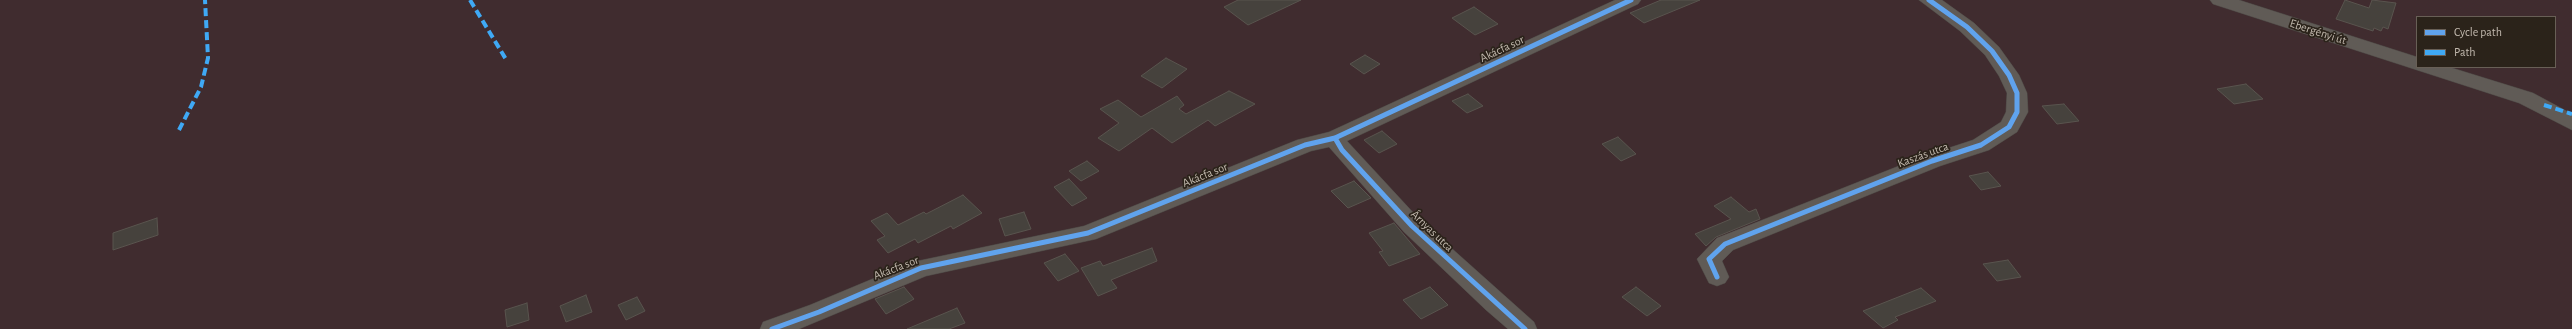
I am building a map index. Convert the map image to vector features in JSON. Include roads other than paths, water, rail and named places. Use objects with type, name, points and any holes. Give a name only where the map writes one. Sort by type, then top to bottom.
[{"type":"street","name":"Akácfa sor","points":[[772,329],[819,312],[921,268],[1088,233],[1305,145],[1334,138],[1632,0]]},
{"type":"street","name":"Kaszás utca","points":[[1717,277],[1709,259],[1725,244],[1932,161],[1981,145],[2009,127],[2017,112],[2017,93],[2009,75],[1992,51],[1967,28],[1929,0]]},
{"type":"street","name":"Ebergényi út","points":[[2220,0],[2416,64]]},
{"type":"street","points":[[2430,68],[2526,98],[2572,123]]},
{"type":"street","name":"Árnyas utca","points":[[1334,138],[1342,150],[1412,226],[1495,304],[1525,329]]}]
